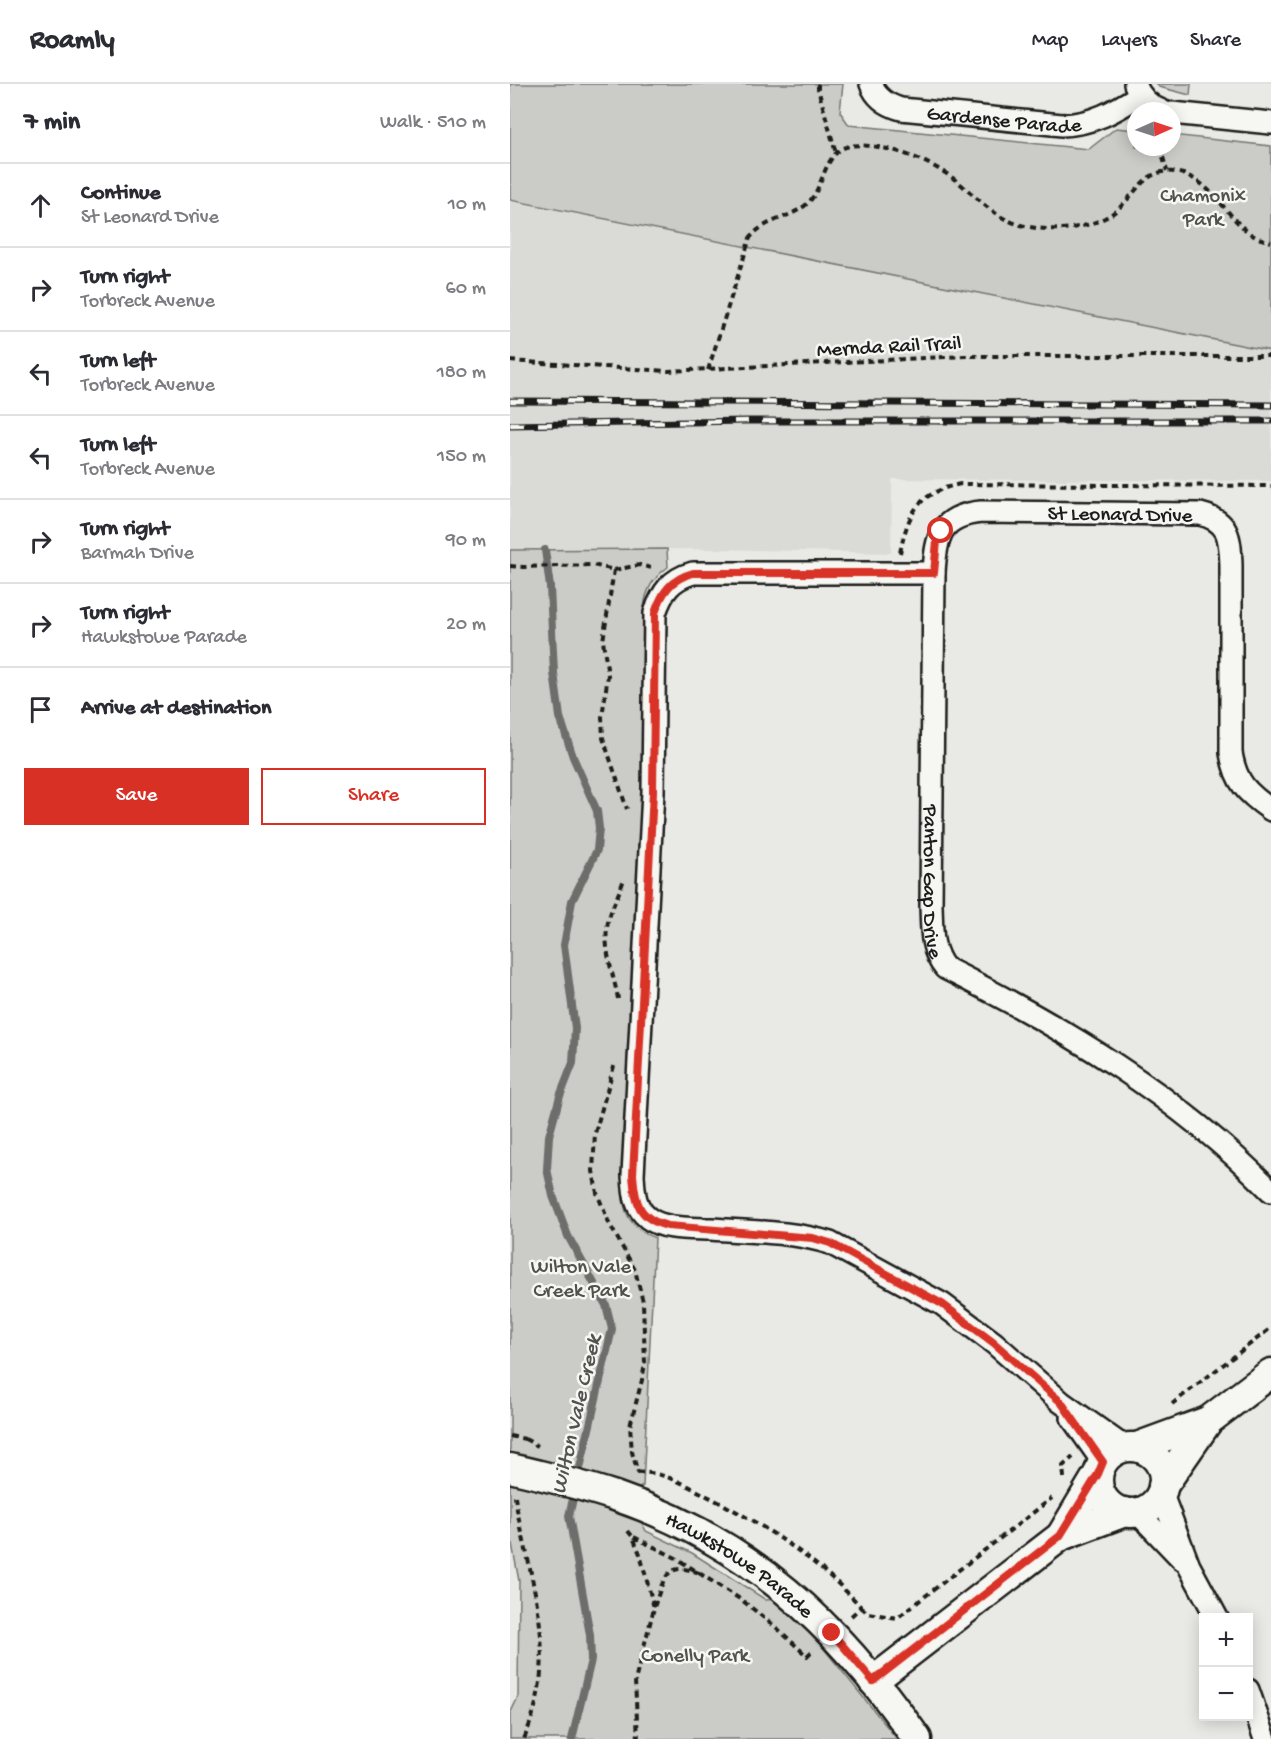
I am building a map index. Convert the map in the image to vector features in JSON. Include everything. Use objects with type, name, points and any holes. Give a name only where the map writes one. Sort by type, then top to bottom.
[{"type":"street","name":"Gardense Parade","points":[[871,84],[884,102],[901,109],[1062,125],[1087,123],[1101,118],[1138,89]]},
{"type":"street","points":[[1138,89],[1147,102]]},
{"type":"street","points":[[1181,114],[1271,123]]},
{"type":"street","name":"St Leonard Drive","points":[[934,573],[937,541],[941,531],[949,521],[969,513],[1200,514],[1219,522],[1227,531],[1230,542],[1233,769],[1240,784],[1251,796],[1271,810]]},
{"type":"street","points":[[934,573],[709,573],[683,576],[673,581],[664,590],[655,613],[653,792],[633,1175],[634,1196],[640,1209],[648,1218],[668,1226],[793,1235],[830,1243],[942,1304],[994,1343],[1061,1402],[1115,1458]]},
{"type":"street","name":"Panton Gap Drive","points":[[934,573],[931,905],[933,941],[939,962],[945,968],[1004,998],[1083,1044],[1149,1087],[1216,1139],[1271,1191]]},
{"type":"street","points":[[873,1681],[1060,1536],[1115,1458],[1208,1421],[1271,1373]]},
{"type":"street","points":[[1060,1536],[1148,1508],[1156,1502],[1162,1489],[1208,1421]]},
{"type":"street","points":[[1189,1566],[1131,1512],[1115,1509],[1107,1503],[1098,1484],[1115,1458],[1146,1451],[1155,1457],[1161,1466],[1164,1476],[1162,1489],[1189,1566],[1215,1613]]},
{"type":"street","name":"Hawkstowe Parade","points":[[522,1471],[617,1497],[692,1528],[747,1560],[802,1603],[843,1645],[917,1739]]},
{"type":"street","points":[[1253,1704],[1265,1739]]},
{"type":"path","points":[[818,84],[836,153]]},
{"type":"path","points":[[708,370],[754,231],[806,205],[813,198],[829,161],[847,146],[877,147],[924,162],[947,175],[991,212],[1006,220],[1029,227],[1052,230],[1073,228],[1094,222],[1112,213],[1149,177],[1159,172],[1182,174],[1194,179],[1223,204],[1254,236],[1271,242]]},
{"type":"path","points":[[1163,156],[1167,171]]},
{"type":"path","name":"Mernda Rail Trail","points":[[510,361],[639,370],[708,370],[965,356],[1271,356]]},
{"type":"path","points":[[510,566],[593,565],[614,570],[640,565],[660,571],[673,581]]},
{"type":"path","points":[[1166,1409],[1271,1328]]},
{"type":"path","points":[[522,1471],[514,1489],[542,1635],[541,1685],[524,1739]]},
{"type":"path","points":[[861,1607],[868,1613],[897,1618],[1058,1494]]},
{"type":"path","points":[[626,1528],[633,1537],[640,1554],[654,1608]]},
{"type":"path","points":[[633,1537],[676,1558],[699,1573],[686,1568],[670,1571],[665,1576],[635,1681],[638,1739]]},
{"type":"shaded area","points":[[510,200],[1271,351],[1271,481],[892,479],[891,553],[715,549],[510,550]]},
{"type":"green space","name":"Chamonix Park","points":[[510,84],[843,84],[840,112],[849,125],[1089,149],[1116,128],[1127,129],[1127,156],[1181,156],[1181,136],[1271,146],[1271,351],[510,200]]},
{"type":"green space","points":[[1157,84],[1191,84],[1190,95],[1159,87]]},
{"type":"green space","name":"Wilton Vale Creek Park","points":[[667,549],[668,567],[651,584],[644,608],[642,816],[622,1185],[629,1218],[639,1229],[655,1238],[643,1486],[636,1490],[510,1455],[510,550]]},
{"type":"green space","name":"Conelly Park","points":[[510,1481],[612,1508],[640,1519],[646,1531],[692,1553],[766,1600],[777,1599],[808,1629],[897,1739],[510,1739],[510,1714],[518,1697],[519,1581],[510,1533]]},
{"type":"waterway","name":"Wilton Vale Creek","points":[[545,550],[550,587],[554,673],[560,717],[573,757],[597,811],[599,828],[597,850],[572,901],[564,945],[575,1028],[573,1063],[560,1096],[549,1136],[547,1169],[553,1196],[568,1236],[606,1305],[612,1329],[569,1516],[590,1635],[591,1660],[572,1739]]},
{"type":"railway","points":[[510,401],[1271,405]]},
{"type":"railway","points":[[510,425],[747,421],[1271,421]]},
{"type":"route","points":[[832,1633],[873,1681],[1060,1536],[1103,1462],[1061,1402],[1035,1378],[994,1343],[942,1304],[880,1269],[830,1243],[813,1238],[668,1226],[648,1218],[640,1209],[634,1196],[633,1175],[653,792],[655,613],[664,590],[673,581],[693,573],[934,573],[937,541],[941,531]]}]
